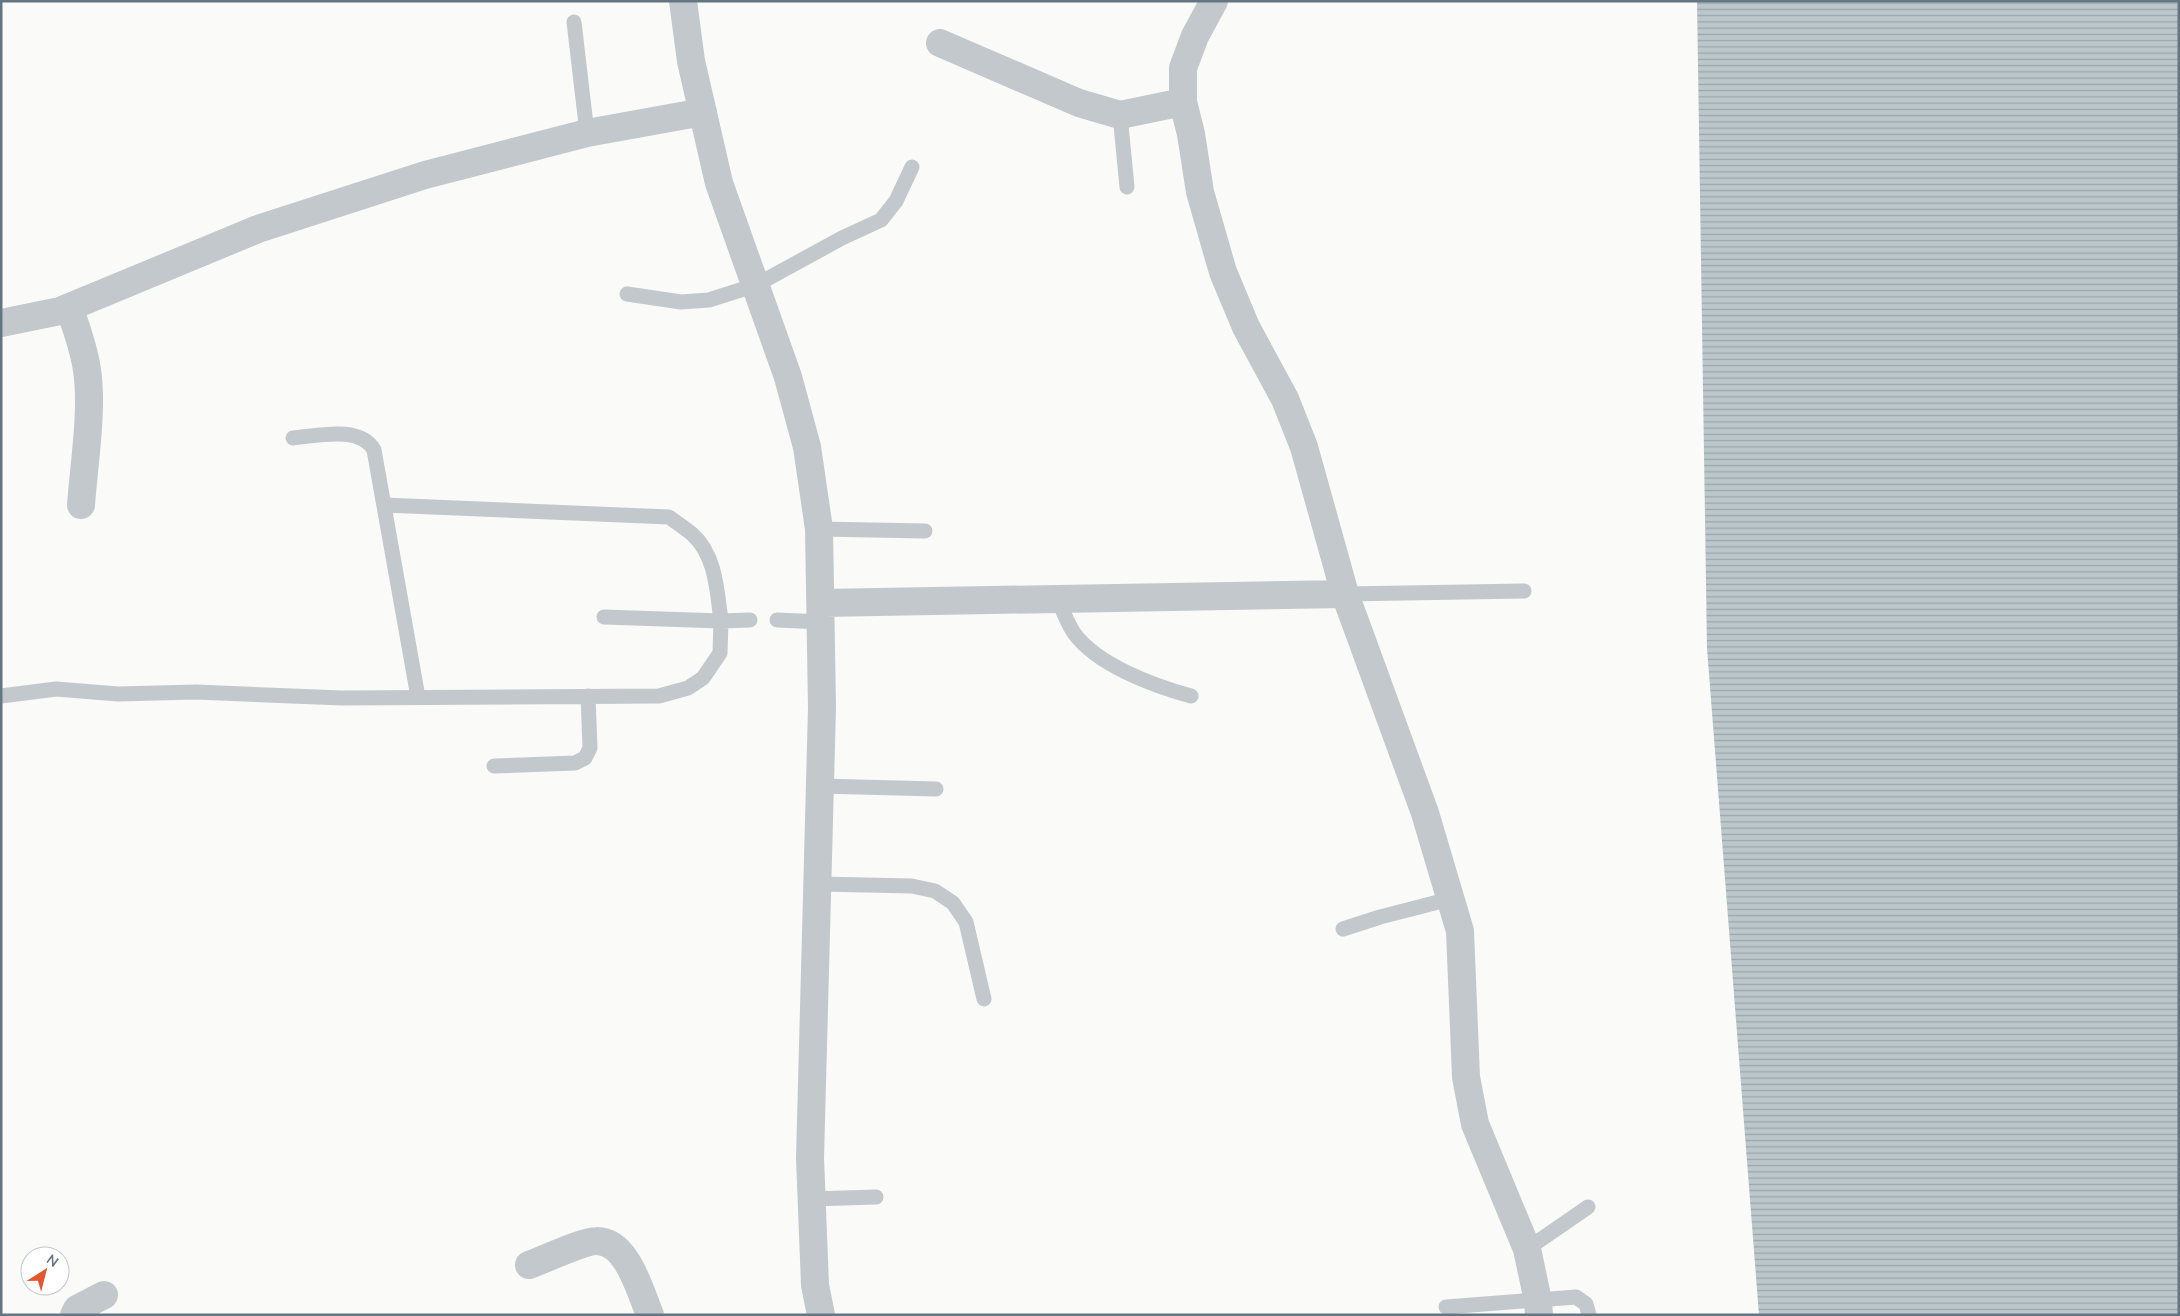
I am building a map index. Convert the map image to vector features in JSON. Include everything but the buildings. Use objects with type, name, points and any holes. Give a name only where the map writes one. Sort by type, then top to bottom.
[{"type":"street","points":[[682,1],[691,61],[719,183],[788,377],[807,448],[819,529],[822,612],[819,884],[810,1158],[815,1285],[821,1315]]},
{"type":"street","points":[[1214,1],[1195,36],[1183,68],[1183,102],[1191,134],[1200,192],[1223,272],[1246,327],[1285,399],[1304,447],[1345,594],[1425,813],[1460,931],[1466,1077],[1474,1124],[1527,1249],[1539,1308]]},
{"type":"street","points":[[940,43],[1079,103],[1120,115],[1183,102]]},
{"type":"street","points":[[1,323],[60,311],[268,226],[425,175],[586,133],[703,112]]},
{"type":"street","points":[[69,307],[79,334],[89,394],[81,505]]},
{"type":"street","points":[[822,612],[1057,599],[1345,594]]},
{"type":"street","points":[[529,1265],[594,1241],[608,1242],[624,1255],[650,1315]]},
{"type":"street","points":[[74,1315],[77,1309],[104,1295]]},
{"type":"lane","points":[[574,22],[586,133]]},
{"type":"lane","points":[[1120,115],[1127,187]]},
{"type":"lane","points":[[627,294],[682,302],[709,300],[756,286],[842,238],[881,220],[896,201],[912,167]]},
{"type":"lane","points":[[293,438],[342,435],[359,437],[370,443],[374,450],[418,697]]},
{"type":"lane","points":[[1,696],[56,689],[118,694],[196,692],[342,698],[659,696],[688,688],[703,678],[720,654],[722,621],[714,570],[703,548],[693,535],[670,517],[384,506]]},
{"type":"lane","points":[[819,529],[925,531]]},
{"type":"lane","points":[[1345,594],[1524,591]]},
{"type":"lane","points":[[1057,599],[1074,633],[1088,647],[1113,665],[1156,687],[1191,696]]},
{"type":"lane","points":[[777,620],[822,612]]},
{"type":"lane","points":[[604,617],[722,621],[750,620]]},
{"type":"lane","points":[[494,766],[575,763],[585,758],[590,748],[588,696]]},
{"type":"lane","points":[[820,786],[936,789]]},
{"type":"lane","points":[[819,884],[912,886],[935,891],[953,903],[966,922],[984,999]]},
{"type":"lane","points":[[1343,929],[1380,917],[1450,899]]},
{"type":"lane","points":[[811,1199],[876,1197]]},
{"type":"lane","points":[[1527,1249],[1588,1206]]},
{"type":"lane","points":[[1446,1307],[1539,1308],[1576,1297],[1586,1304],[1589,1315]]},
{"type":"shaded area","points":[[1697,1],[2179,1],[2179,1315],[1759,1315],[1707,648]]}]
